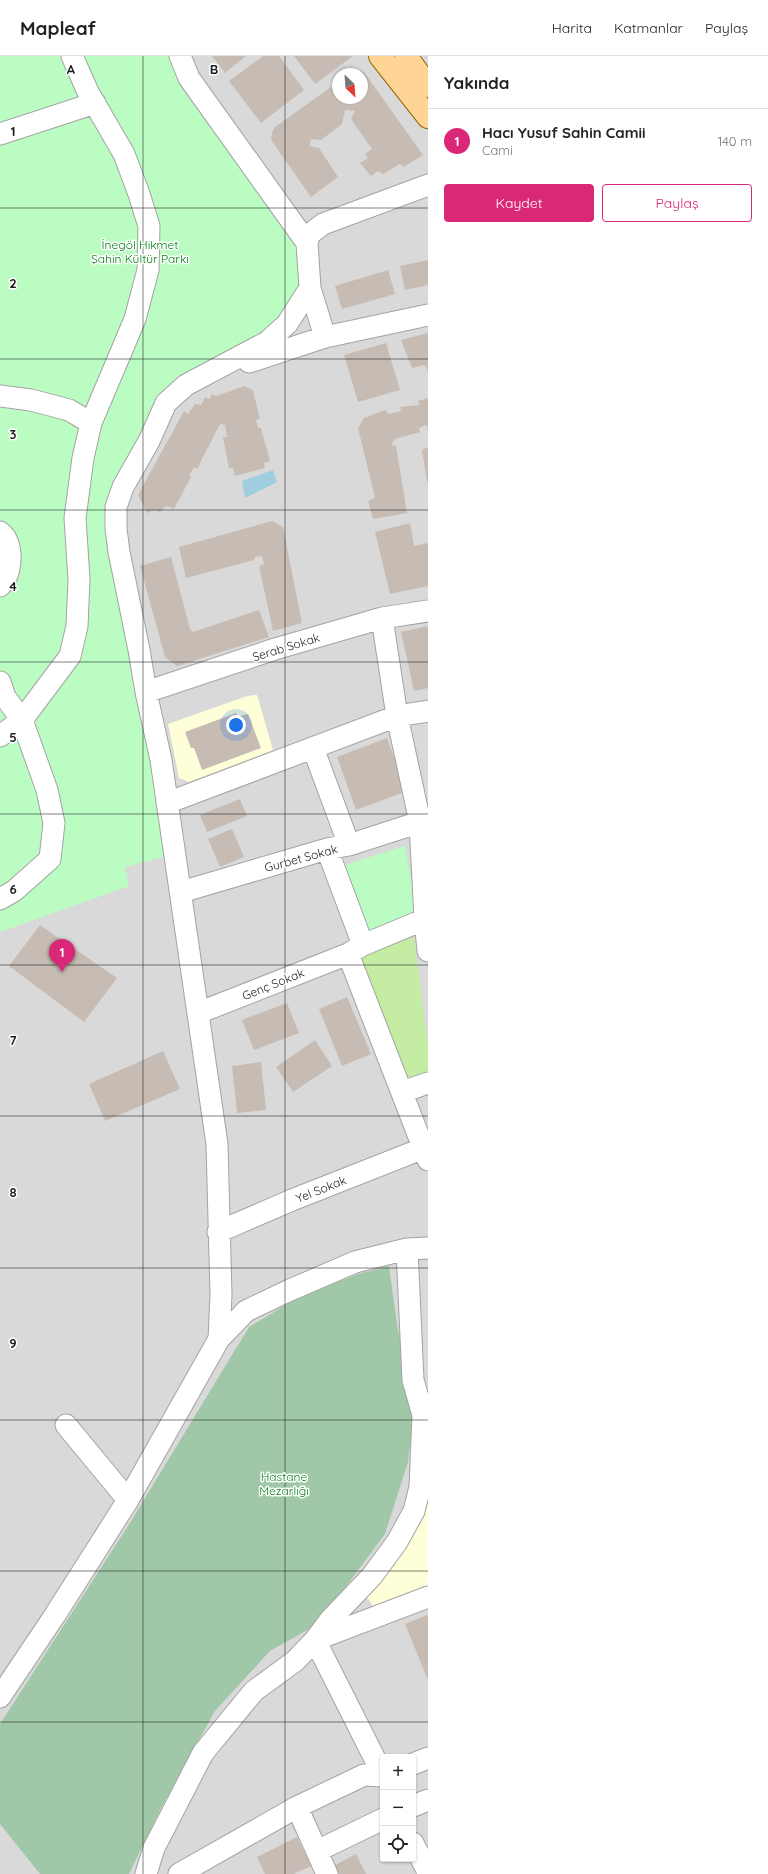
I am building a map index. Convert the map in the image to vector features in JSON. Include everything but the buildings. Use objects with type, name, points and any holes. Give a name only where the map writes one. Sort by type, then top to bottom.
[{"type":"main road","points":[[380,56],[428,117]]},
{"type":"main road","points":[[406,56],[428,86]]},
{"type":"street","points":[[0,736],[22,720],[70,656],[77,626],[79,579],[75,518],[83,458],[91,423],[135,319],[148,270],[149,226],[124,154],[95,103],[72,56]]},
{"type":"street","points":[[180,56],[189,78],[307,243]]},
{"type":"street","points":[[0,134],[95,103]]},
{"type":"street","points":[[325,337],[310,288],[307,243],[310,234],[323,224],[428,185]]},
{"type":"street","points":[[219,1339],[221,1295],[218,1232],[217,1144],[161,760],[146,692],[119,552],[116,529],[116,507],[123,487],[149,441],[166,403],[186,386],[267,342],[287,324],[300,307],[310,288]]},
{"type":"street","points":[[226,363],[253,362],[325,337],[428,315]]},
{"type":"street","points":[[0,396],[30,400],[70,410],[91,423]]},
{"type":"street","points":[[0,532],[6,539],[11,564],[3,584],[0,586]]},
{"type":"street","name":"Serab Sokak","points":[[146,692],[275,649],[382,618],[428,611]]},
{"type":"street","points":[[382,618],[398,716],[420,822],[428,951]]},
{"type":"street","points":[[0,682],[5,697],[22,720],[47,790],[54,823],[50,859],[14,891],[0,899]]},
{"type":"street","points":[[167,803],[398,716],[428,711]]},
{"type":"street","points":[[313,748],[349,845]]},
{"type":"street","name":"Gurbet Sokak","points":[[181,892],[327,849],[349,845],[420,822]]},
{"type":"street","points":[[327,849],[355,949],[402,1092],[426,1154]]},
{"type":"street","name":"Genç Sokak","points":[[198,1013],[355,949],[426,918]]},
{"type":"street","points":[[402,1092],[428,1083]]},
{"type":"street","name":"Yel Sokak","points":[[218,1232],[292,1200],[426,1154]]},
{"type":"street","points":[[0,1697],[55,1615],[128,1500],[219,1339],[246,1311],[355,1262],[407,1249],[428,1248]]},
{"type":"street","points":[[146,1874],[154,1848],[203,1754],[254,1691],[296,1661],[315,1640],[330,1620],[372,1576],[397,1542],[414,1511],[420,1487],[426,1415],[413,1380],[407,1249]]},
{"type":"street","points":[[66,1425],[128,1500]]},
{"type":"street","points":[[315,1640],[428,1597]]},
{"type":"street","points":[[315,1640],[380,1769]]},
{"type":"street","points":[[416,1763],[428,1758]]},
{"type":"street","points":[[184,1873],[297,1807],[364,1775],[380,1775]]},
{"type":"street","points":[[416,1805],[428,1800]]},
{"type":"street","points":[[297,1807],[327,1874]]},
{"type":"street","points":[[317,1852],[380,1820]]},
{"type":"street","points":[[416,1848],[428,1872]]},
{"type":"shaded area","points":[[0,56],[428,56],[428,1874],[0,1874]]},
{"type":"shaded area","points":[[257,695],[273,750],[189,782],[179,778],[168,724],[247,696]]},
{"type":"shaded area","points":[[428,1485],[428,1587],[374,1607],[365,1595]]},
{"type":"green space","name":"İnegöl Hikmet Şahin Kültür Parkı","points":[[0,56],[180,56],[307,243],[300,307],[186,385],[116,507],[175,854],[125,867],[129,886],[0,932]]},
{"type":"green space","points":[[405,846],[417,912],[378,931],[362,932],[345,865]]},
{"type":"green space","points":[[414,937],[428,1047],[428,1074],[410,1079],[406,1077],[359,962],[366,954]]},
{"type":"green space","name":"Hastane Mezarlığı","points":[[389,1266],[397,1324],[414,1412],[408,1462],[385,1534],[318,1624],[270,1651],[215,1711],[161,1808],[129,1874],[40,1874],[0,1824],[0,1724],[128,1526],[249,1327],[301,1296],[358,1274]]},
{"type":"water","points":[[273,470],[277,482],[245,498],[242,481]]},
{"type":"place","name":"Hacı Yusuf Sahin Camii","points":[[62,972]]}]
